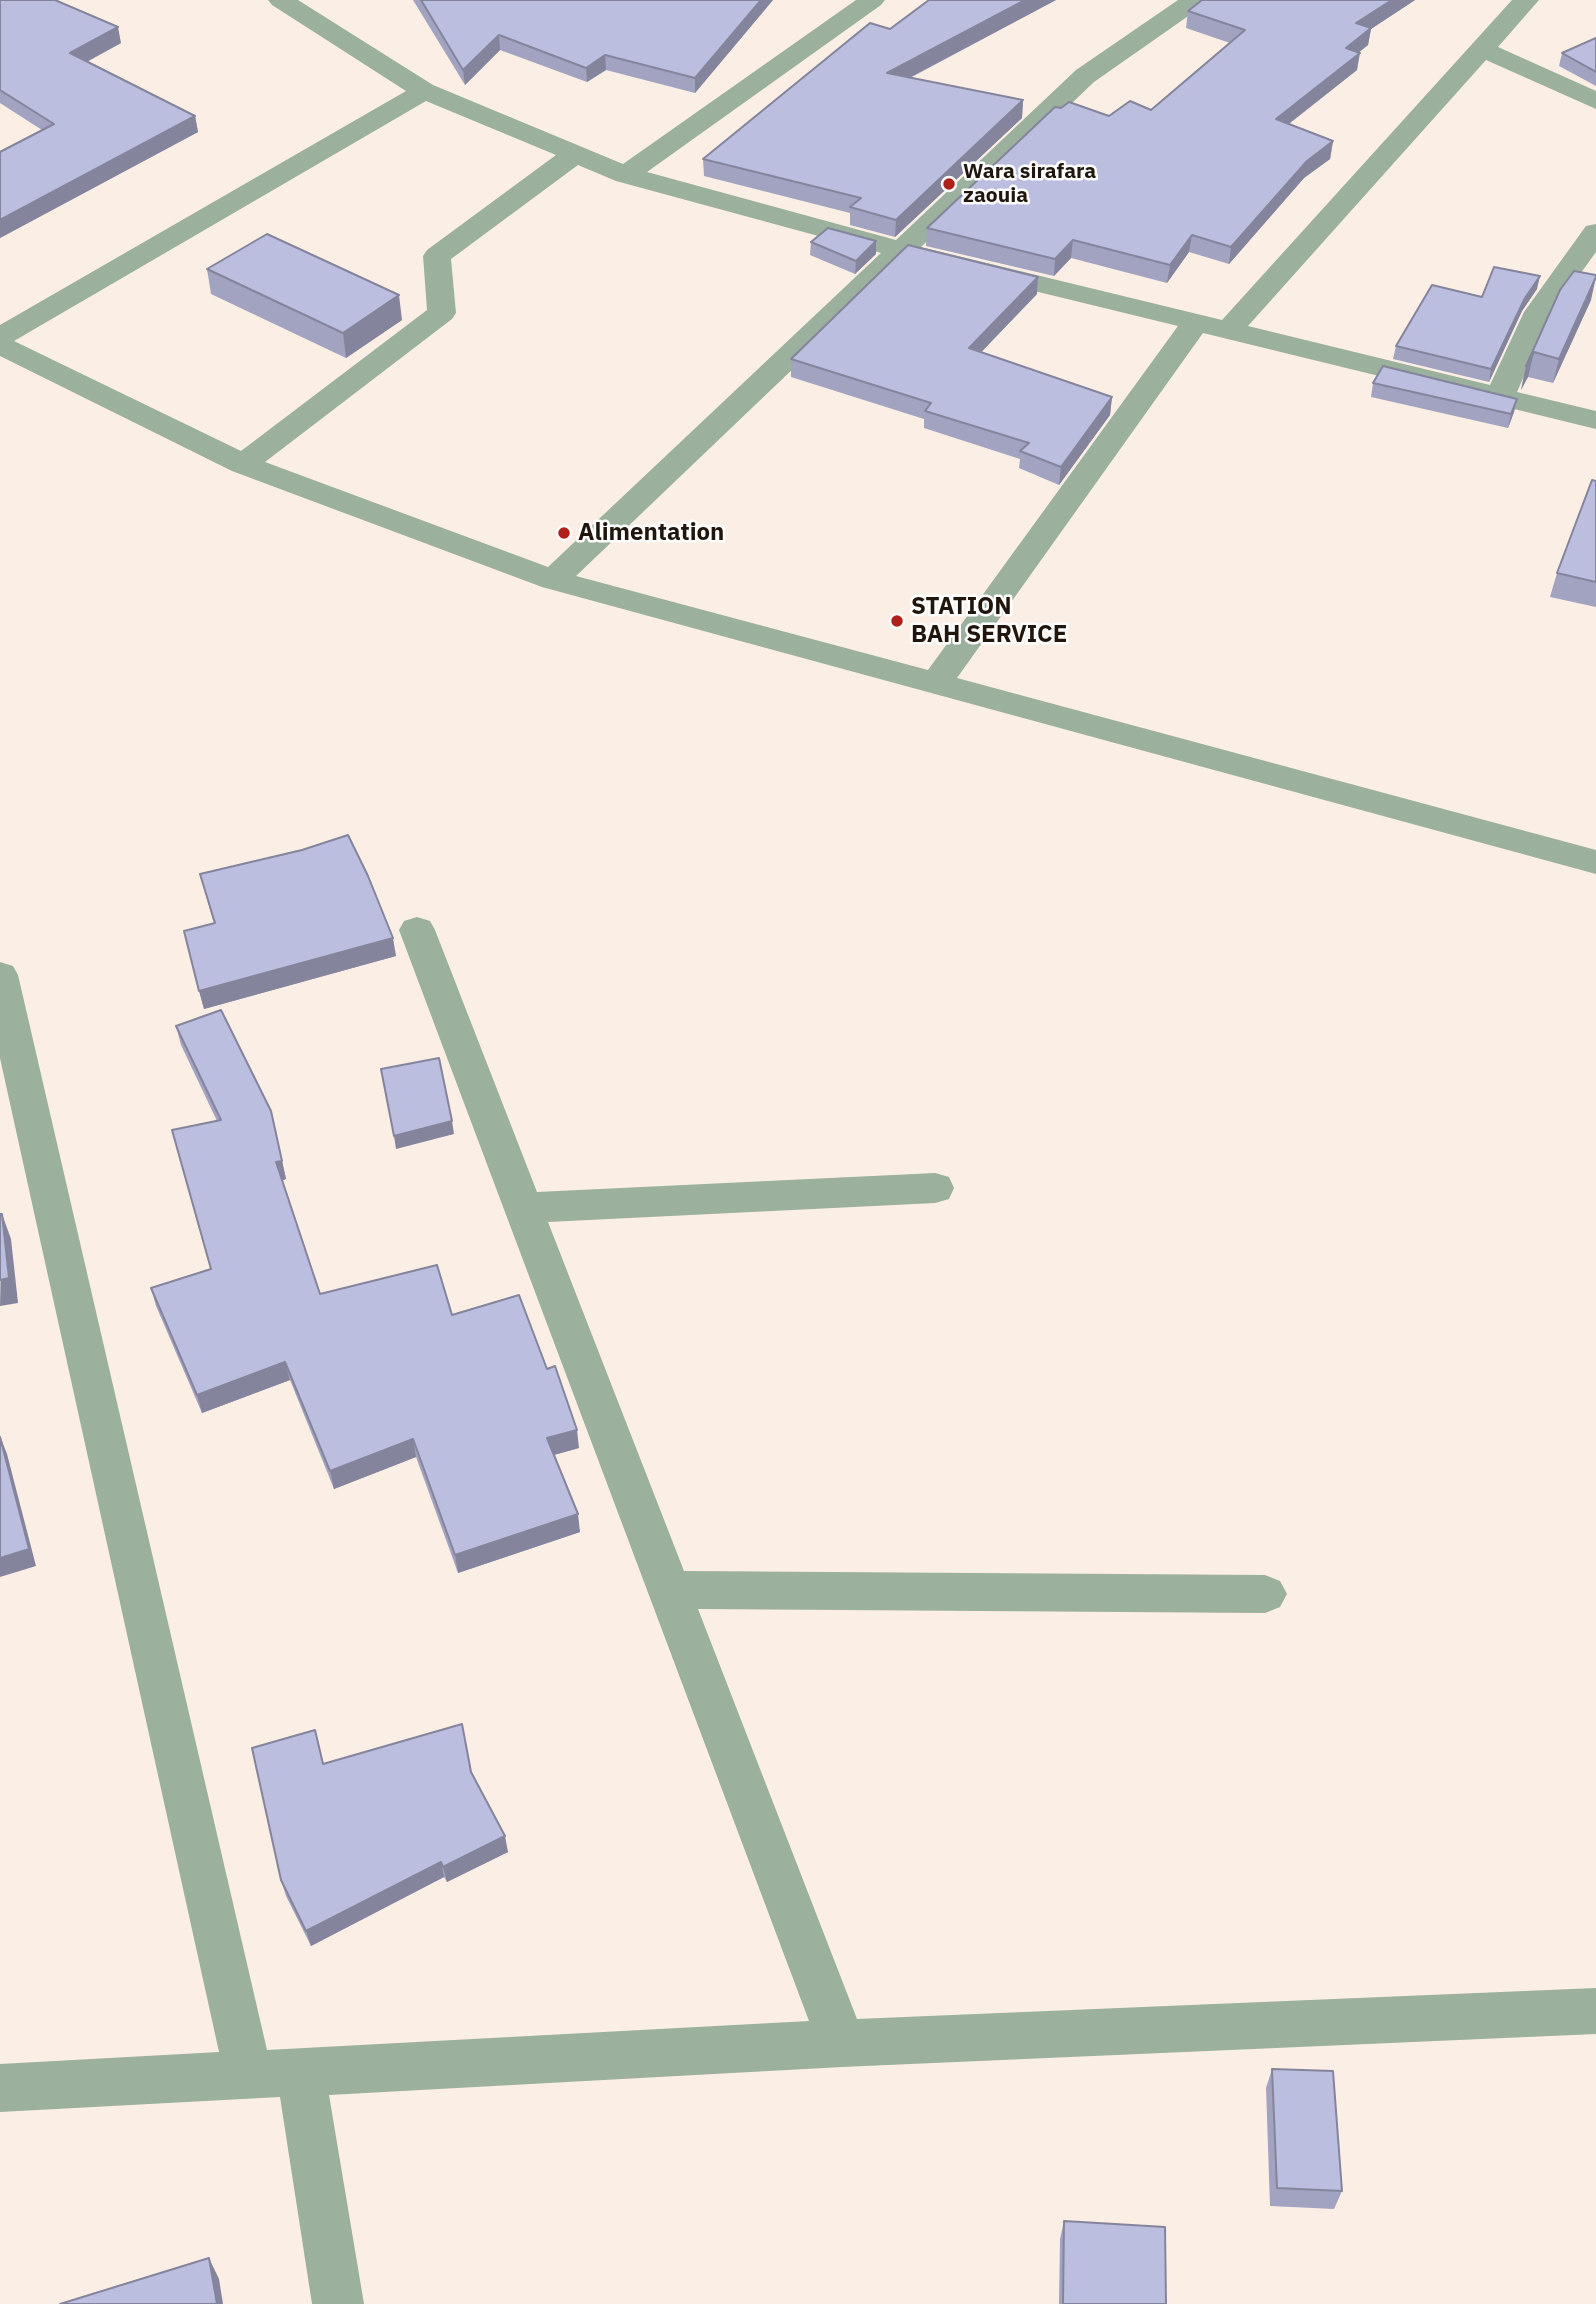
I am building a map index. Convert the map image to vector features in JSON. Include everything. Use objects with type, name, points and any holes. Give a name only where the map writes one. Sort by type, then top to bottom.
[{"type":"street","points":[[281,0],[424,91],[626,176],[901,250],[1596,420]]},
{"type":"street","points":[[626,176],[872,0]]},
{"type":"street","points":[[553,580],[1085,76],[1195,0]]},
{"type":"street","points":[[1229,330],[1526,0]]},
{"type":"street","points":[[1482,49],[1596,101]]},
{"type":"street","points":[[0,337],[424,91]]},
{"type":"street","points":[[243,464],[442,313],[437,256],[575,154]]},
{"type":"street","points":[[1500,397],[1538,312],[1596,232]]},
{"type":"street","points":[[936,683],[1196,322]]},
{"type":"street","points":[[0,345],[243,464],[553,580],[1596,862]]},
{"type":"street","points":[[417,930],[842,2043]]},
{"type":"street","points":[[0,975],[248,2074]]},
{"type":"street","points":[[524,1208],[935,1188]]},
{"type":"street","points":[[669,1590],[1265,1594]]},
{"type":"street","points":[[0,2088],[842,2043],[1596,2011]]},
{"type":"street","points":[[300,2071],[338,2304]]},
{"type":"building","points":[[0,0],[55,0],[118,27],[70,53],[195,116],[0,220],[0,152],[54,124],[0,90]]},
{"type":"building","points":[[421,0],[761,0],[695,78],[605,55],[586,68],[499,35],[463,70]]},
{"type":"building","points":[[929,0],[1025,0],[887,73],[1023,100],[896,220],[850,207],[861,198],[703,159],[870,23],[890,29]]},
{"type":"building","points":[[1202,0],[1392,0],[1356,23],[1371,28],[1346,48],[1360,53],[1276,119],[1333,141],[1307,161],[1231,247],[1192,235],[1170,265],[1073,240],[1055,259],[927,228],[1055,107],[1061,108],[1069,102],[1109,116],[1130,101],[1151,110],[1245,30],[1188,11]]},
{"type":"building","points":[[1596,38],[1596,72],[1562,53]]},
{"type":"building","points":[[828,228],[876,241],[856,261],[811,242]]},
{"type":"building","points":[[267,234],[399,295],[343,333],[207,269]]},
{"type":"building","points":[[908,245],[1038,277],[969,348],[1112,397],[1061,467],[1020,451],[1029,443],[925,411],[931,403],[791,359]]},
{"type":"building","points":[[1494,267],[1540,276],[1525,298],[1491,369],[1396,346],[1432,285],[1482,297]]},
{"type":"building","points":[[1574,271],[1596,277],[1559,359],[1534,352],[1526,366],[1560,290]]},
{"type":"building","points":[[1383,366],[1517,399],[1511,414],[1373,383]]},
{"type":"building","points":[[1592,480],[1596,481],[1596,582],[1557,573]]},
{"type":"building","points":[[348,835],[393,938],[199,991],[184,931],[215,923],[200,874],[302,850]]},
{"type":"building","points":[[221,1010],[271,1111],[282,1161],[276,1162],[320,1294],[437,1265],[452,1315],[519,1295],[547,1369],[555,1366],[577,1430],[547,1438],[578,1514],[455,1555],[413,1439],[330,1471],[285,1362],[197,1395],[151,1288],[211,1269],[172,1130],[221,1120],[176,1026]]},
{"type":"building","points":[[439,1058],[452,1121],[394,1136],[381,1069]]},
{"type":"building","points":[[0,1214],[9,1278],[0,1280]]},
{"type":"building","points":[[0,1437],[29,1549],[0,1558]]},
{"type":"building","points":[[462,1724],[471,1772],[505,1836],[443,1867],[441,1862],[306,1931],[281,1880],[252,1748],[315,1730],[323,1764]]},
{"type":"building","points":[[1272,2069],[1333,2071],[1342,2191],[1277,2188]]},
{"type":"building","points":[[1064,2221],[1165,2227],[1166,2304],[1063,2304]]},
{"type":"building","points":[[209,2258],[217,2304],[60,2304]]},
{"type":"place","name":"Wara sirafara zaouia","points":[[949,184]]},
{"type":"place","name":"Alimentation","points":[[564,533]]},
{"type":"place","name":"STATION BAH SERVICE","points":[[897,621]]}]
